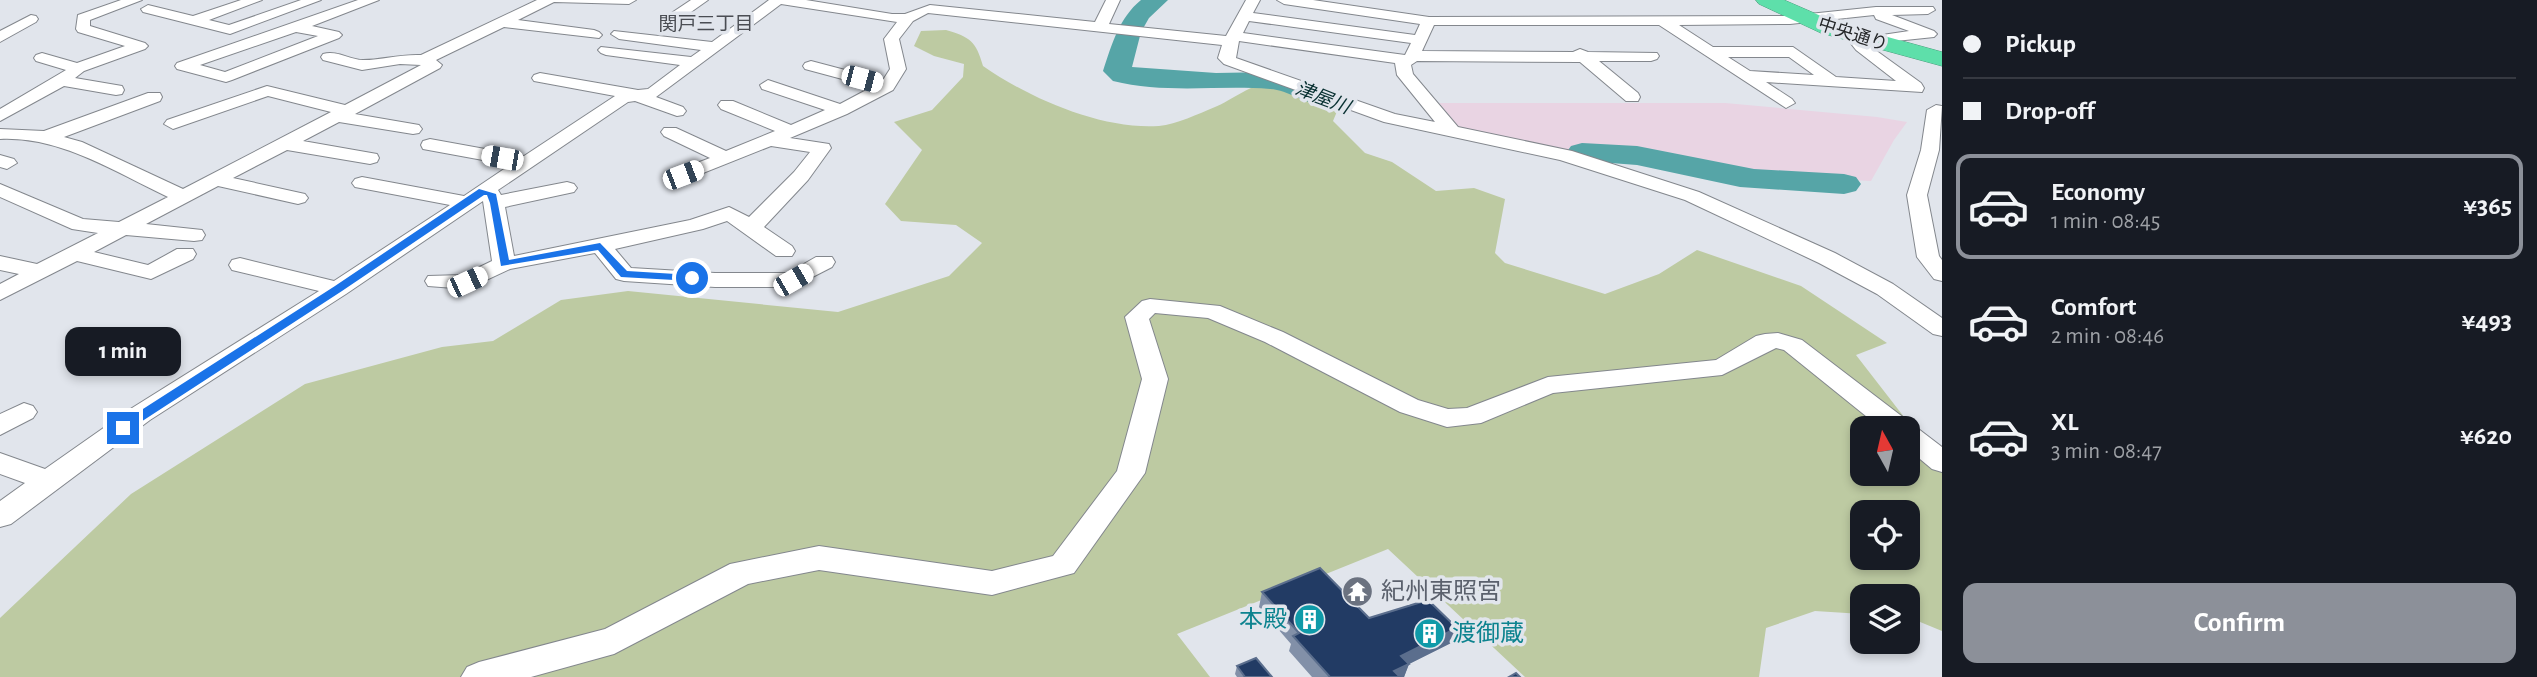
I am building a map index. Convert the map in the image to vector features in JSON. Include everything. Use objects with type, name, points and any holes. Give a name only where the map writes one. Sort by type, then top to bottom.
[{"type":"highway","name":"中央通り","points":[[1766,0],[1807,19],[1860,38],[1942,59]]},
{"type":"street","points":[[195,20],[255,0]]},
{"type":"street","points":[[0,116],[61,81],[78,68],[140,46],[83,29],[83,18],[141,5],[230,30],[314,0]]},
{"type":"street","points":[[295,27],[334,36],[226,77],[183,66],[372,0]]},
{"type":"street","points":[[423,60],[548,0]]},
{"type":"street","points":[[559,0],[629,0]]},
{"type":"street","points":[[669,21],[701,0]]},
{"type":"street","points":[[0,516],[141,414],[481,199],[526,162],[623,98],[653,93],[779,0],[878,17],[907,18],[936,4],[1100,28],[1232,38],[1410,58],[1651,56]]},
{"type":"street","points":[[835,9],[852,0]]},
{"type":"street","points":[[1100,28],[1113,0]]},
{"type":"street","points":[[1253,0],[1232,38],[1226,58],[1230,61],[1390,118],[1565,155],[1692,196],[1862,276],[1942,329]]},
{"type":"street","points":[[1284,0],[1429,21],[1807,19],[1871,12],[1928,10]]},
{"type":"street","points":[[1523,7],[1632,97]]},
{"type":"street","points":[[1602,7],[1621,21]]},
{"type":"street","points":[[1871,12],[1929,34],[1860,38],[1861,47],[1915,87],[1939,110],[1917,195],[1928,257],[1942,274]]},
{"type":"street","points":[[1244,16],[1420,40]]},
{"type":"street","points":[[683,175],[841,110],[887,86],[898,69],[890,44],[892,36],[902,29],[907,18]]},
{"type":"street","points":[[0,37],[31,19]]},
{"type":"street","points":[[1429,21],[1410,58],[1404,63],[1405,75],[1452,131]]},
{"type":"street","points":[[1663,21],[1786,103]]},
{"type":"street","points":[[500,22],[594,35]]},
{"type":"street","points":[[619,33],[715,47]]},
{"type":"street","points":[[606,50],[694,62]]},
{"type":"street","points":[[1710,52],[1793,52],[1831,81]]},
{"type":"street","points":[[0,293],[434,65],[423,60],[400,59],[362,65],[329,57]]},
{"type":"street","points":[[41,58],[78,68]]},
{"type":"street","points":[[811,66],[887,86]]},
{"type":"street","points":[[1745,76],[1915,87]]},
{"type":"street","points":[[540,78],[633,95],[677,111]]},
{"type":"street","points":[[61,81],[116,90]]},
{"type":"street","points":[[768,85],[841,110]]},
{"type":"street","points":[[173,124],[267,91],[342,114],[413,129]]},
{"type":"street","points":[[46,138],[154,97]]},
{"type":"street","points":[[727,105],[791,131]]},
{"type":"street","points":[[670,132],[726,158]]},
{"type":"street","points":[[0,134],[16,133],[75,146],[182,196]]},
{"type":"street","points":[[751,228],[801,176],[822,148],[769,140]]},
{"type":"street","points":[[286,144],[370,158]]},
{"type":"street","points":[[430,145],[526,162]]},
{"type":"street","points":[[215,180],[298,198]]},
{"type":"street","points":[[362,183],[481,199],[567,188]]},
{"type":"street","points":[[0,190],[79,225],[190,245],[151,272],[75,254]]},
{"type":"street","points":[[481,199],[504,264]]},
{"type":"street","points":[[436,281],[467,282],[504,264],[695,225],[729,213],[784,251]]},
{"type":"street","points":[[600,246],[624,274],[793,280],[824,262]]},
{"type":"street","points":[[0,263],[41,272]]},
{"type":"street","points":[[240,265],[338,289]]},
{"type":"street","points":[[479,677],[614,640],[741,573],[754,570],[819,558],[992,583],[1063,565],[1131,473],[1155,379],[1137,317],[1150,306],[1212,311],[1274,337],[1409,406],[1447,418],[1471,417],[1548,385],[1722,368],[1765,341],[1778,340],[1793,345],[1883,416]]},
{"type":"street","points":[[0,426],[24,412]]},
{"type":"street","points":[[1920,445],[1942,462]]},
{"type":"street","points":[[0,463],[48,481]]},
{"type":"shaded area","points":[[1439,103],[1725,103],[1907,122],[1871,181],[1737,175],[1699,164],[1601,149],[1573,152],[1462,131]]},
{"type":"green space","points":[[946,30],[961,35],[975,45],[983,66],[1022,89],[1066,110],[1114,123],[1137,126],[1166,125],[1215,107],[1244,91],[1267,83],[1289,88],[1338,109],[1333,121],[1365,153],[1392,162],[1436,191],[1474,188],[1505,199],[1495,253],[1505,263],[1605,294],[1659,274],[1697,250],[1801,286],[1887,343],[1856,355],[1903,416],[1850,416],[1850,486],[1920,486],[1920,438],[1942,466],[1942,631],[1920,622],[1920,584],[1850,584],[1850,613],[1815,611],[1766,628],[1759,677],[1525,677],[1388,549],[1177,634],[1210,677],[0,677],[0,618],[131,494],[305,384],[442,347],[493,341],[561,300],[628,291],[838,312],[949,276],[982,243],[956,225],[901,221],[885,204],[922,150],[894,122],[932,110],[963,77],[964,64],[934,56],[914,46],[921,31]]},
{"type":"building","points":[[1320,568],[1369,618],[1428,600],[1457,628],[1401,656],[1409,664],[1394,671],[1400,677],[1330,677],[1293,636],[1299,633],[1262,592]]},
{"type":"building","points":[[1256,658],[1272,677],[1245,677],[1237,666]]},
{"type":"waterway","name":"津屋川","points":[[1131,29],[1139,14],[1156,0]]},
{"type":"waterway","name":"津屋川","points":[[1129,33],[1117,71],[1123,75],[1216,81],[1276,80],[1321,97]]},
{"type":"waterway","name":"津屋川","points":[[1582,153],[1637,155],[1707,172],[1754,179],[1844,184]]},
{"type":"place","name":"紀州東照宮","points":[[1358,591]]},
{"type":"place","name":"本殿","points":[[1310,619]]},
{"type":"place","name":"渡御蔵","points":[[1429,633]]},
{"type":"district","name":"関戸三丁目","points":[[706,23]]},
{"type":"route","points":[[123,428],[141,414],[246,350],[482,191],[491,194],[494,203],[504,264],[600,246],[624,274],[692,278]]}]
